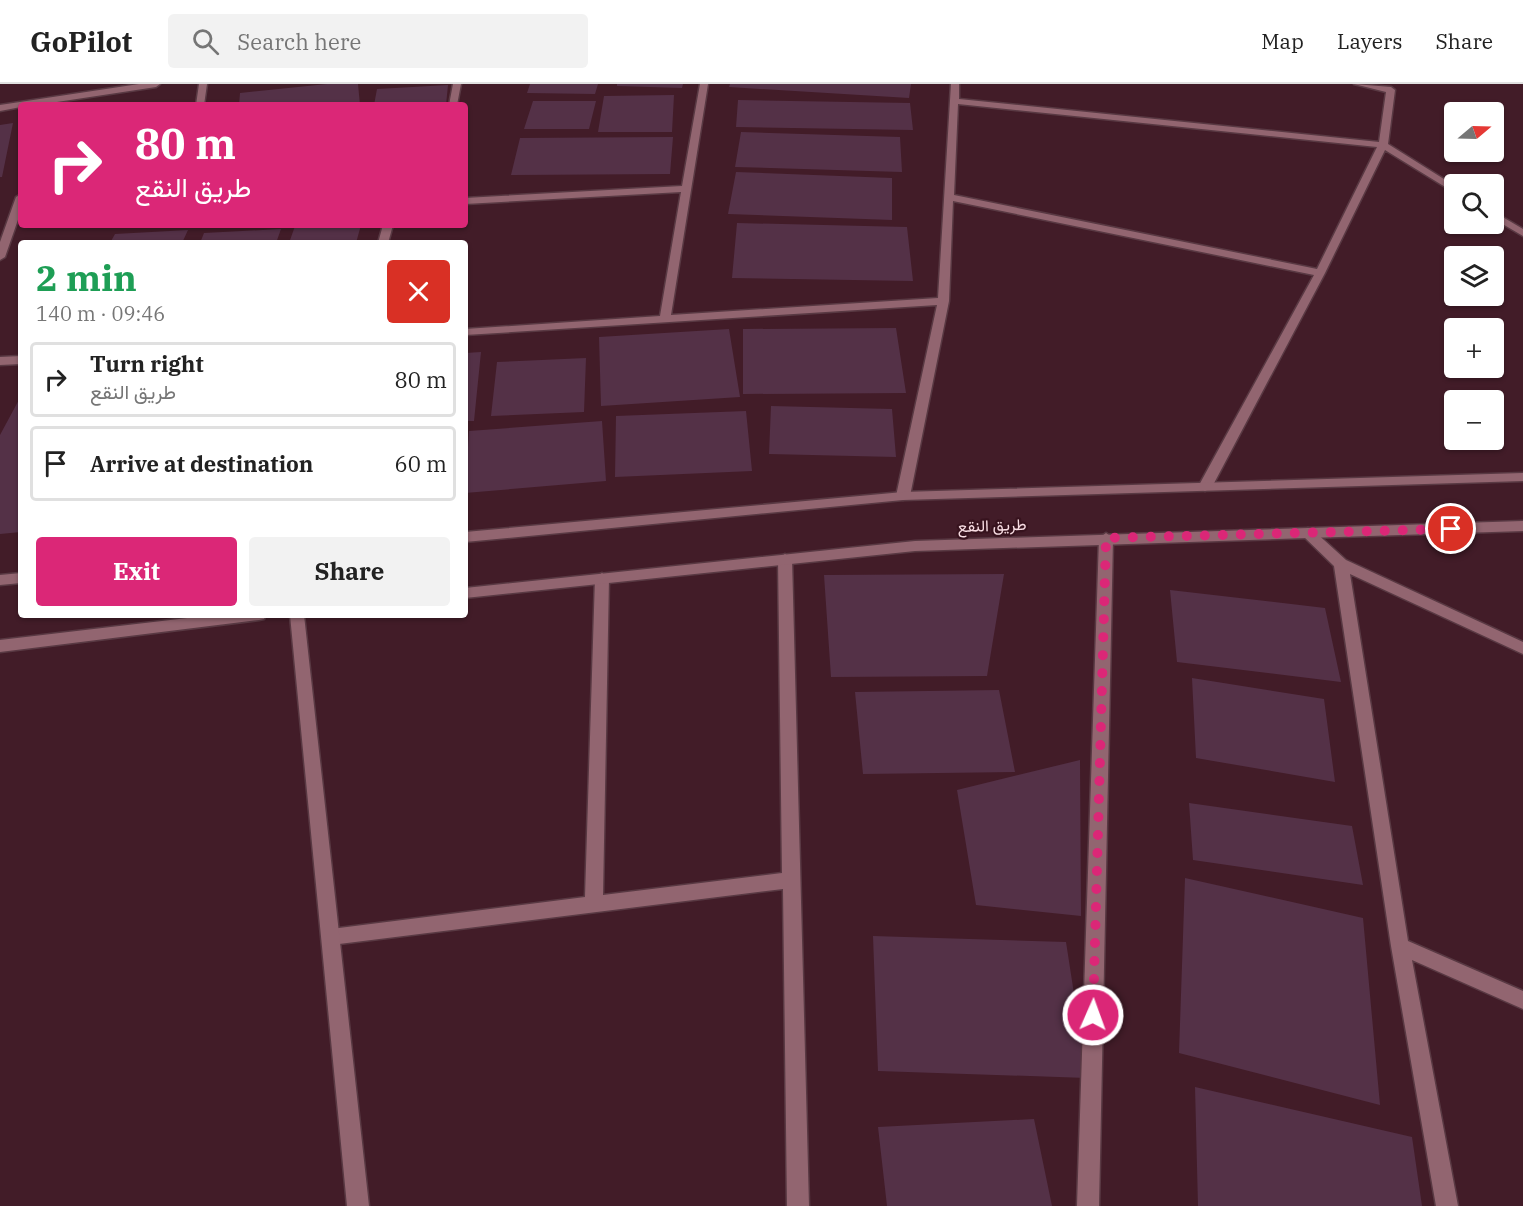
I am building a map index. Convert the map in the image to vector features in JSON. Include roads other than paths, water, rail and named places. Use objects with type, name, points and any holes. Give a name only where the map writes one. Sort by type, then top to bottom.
[{"type":"street","points":[[53,102],[156,84]]},
{"type":"street","points":[[201,102],[203,84]]},
{"type":"street","points":[[454,102],[457,84]]},
{"type":"street","points":[[665,319],[704,84]]},
{"type":"street","points":[[903,496],[943,301],[955,84]]},
{"type":"street","points":[[1205,487],[1320,273],[1383,145],[1392,90],[1358,84]]},
{"type":"street","points":[[954,101],[1383,145],[1444,183]]},
{"type":"street","points":[[0,108],[18,106]]},
{"type":"street","points":[[468,201],[688,189]]},
{"type":"street","points":[[949,197],[1320,273]]},
{"type":"street","points":[[1504,221],[1523,233]]},
{"type":"street","points":[[0,257],[16,224]]},
{"type":"street","points":[[468,332],[943,301]]},
{"type":"street","points":[[0,361],[18,360]]},
{"type":"street","name":"طريق النقع","points":[[468,537],[903,496],[1523,477]]},
{"type":"street","name":"طريق النقع","points":[[468,593],[915,546],[1523,526]]},
{"type":"street","points":[[1308,533],[1341,564],[1523,648]]},
{"type":"street","points":[[1088,1206],[1106,538]]},
{"type":"street","points":[[785,559],[798,1206]]},
{"type":"street","points":[[1341,564],[1400,946],[1447,1206]]},
{"type":"street","points":[[0,580],[18,578]]},
{"type":"street","points":[[594,904],[602,579]]},
{"type":"street","points":[[0,646],[234,618]]},
{"type":"street","points":[[297,618],[358,1206]]},
{"type":"street","points":[[331,937],[791,880]]},
{"type":"street","points":[[1400,946],[1523,1000]]}]
